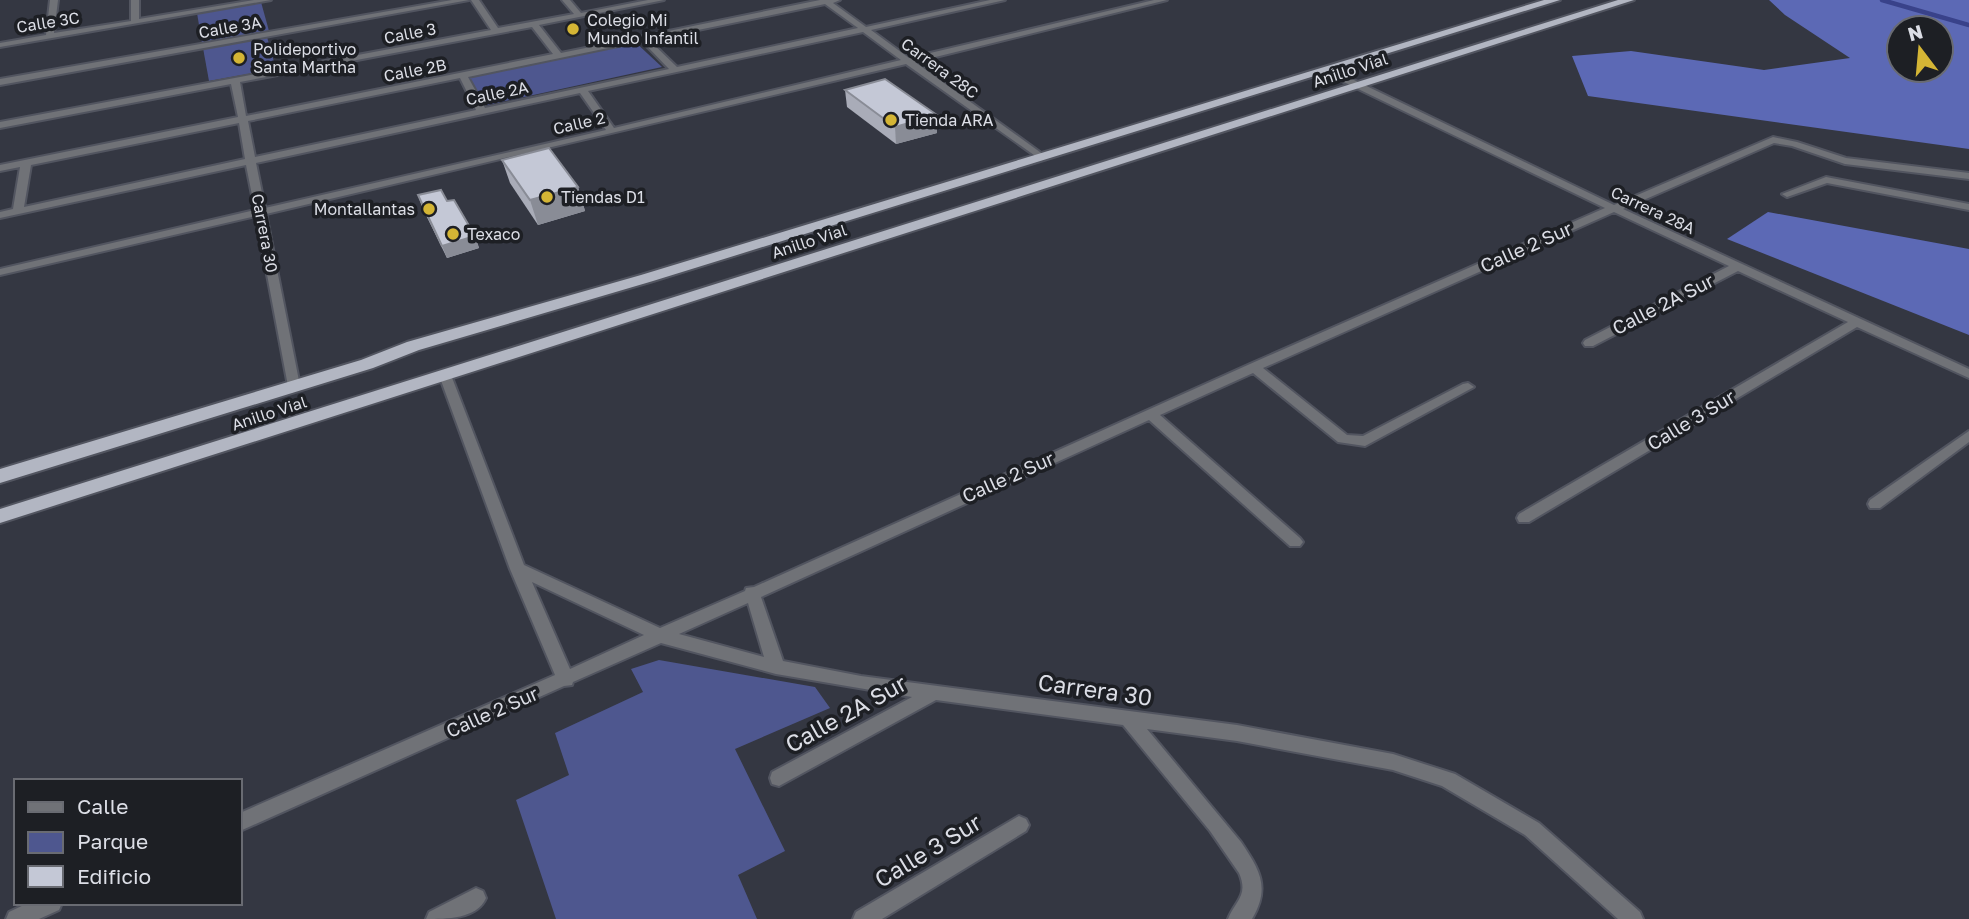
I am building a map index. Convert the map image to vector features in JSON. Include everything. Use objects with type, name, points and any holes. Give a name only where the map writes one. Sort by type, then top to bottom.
[{"type":"highway","name":"Anillo Vial","points":[[0,476],[294,386],[413,346],[1555,0]]},
{"type":"highway","name":"Anillo Vial","points":[[0,516],[1629,0]]},
{"type":"street","points":[[50,36],[54,0]]},
{"type":"street","points":[[135,0],[135,22]]},
{"type":"street","name":"Calle 3C","points":[[0,45],[135,22],[220,4],[267,0]]},
{"type":"street","name":"Calle 3A","points":[[0,82],[465,0]]},
{"type":"street","points":[[475,0],[496,31]]},
{"type":"street","points":[[566,0],[579,15]]},
{"type":"street","name":"Calle 3","points":[[0,125],[660,0]]},
{"type":"street","name":"Calle 2A","points":[[0,215],[1001,0]]},
{"type":"street","name":"Calle 2","points":[[0,272],[612,131],[1142,2],[1163,0]]},
{"type":"street","name":"Carrera 28C","points":[[829,1],[862,30],[1041,157]]},
{"type":"street","name":"Calle 2B","points":[[0,168],[829,1]]},
{"type":"street","points":[[534,24],[558,56]]},
{"type":"street","points":[[644,38],[675,70]]},
{"type":"street","name":"Carrera 28A","points":[[1326,70],[1969,374]]},
{"type":"street","points":[[463,75],[482,112]]},
{"type":"street","name":"Carrera 30","points":[[235,80],[294,386]]},
{"type":"street","points":[[582,90],[612,131]]},
{"type":"street","name":"Calle 2 Sur","points":[[242,821],[566,680],[752,592],[1254,367],[1773,140],[1845,161],[1969,176]]},
{"type":"street","points":[[18,211],[26,163]]},
{"type":"street","points":[[1787,194],[1826,180],[1964,206],[1969,197]]},
{"type":"street","name":"Calle 2A Sur","points":[[1589,343],[1738,266]]},
{"type":"street","name":"Calle 3 Sur","points":[[1524,518],[1858,321]]},
{"type":"street","points":[[1254,367],[1343,439],[1354,442],[1365,441],[1468,387]]},
{"type":"street","points":[[445,375],[518,569],[566,680]]},
{"type":"street","points":[[1150,414],[1295,542]]},
{"type":"street","points":[[1875,503],[1969,435]]},
{"type":"street","name":"Carrera 30","points":[[518,569],[661,636],[776,667],[861,683],[1237,733],[1393,762],[1448,780],[1532,829],[1633,919]]},
{"type":"street","points":[[752,592],[776,667]]},
{"type":"street","name":"Calle 2A Sur","points":[[779,778],[936,692]]},
{"type":"street","points":[[1128,719],[1236,851],[1252,879],[1252,896],[1246,912],[1238,919]]},
{"type":"street","name":"Calle 3 Sur","points":[[863,919],[1019,825]]},
{"type":"street","points":[[436,919],[476,898]]},
{"type":"street","points":[[16,919],[48,905]]},
{"type":"green space","points":[[261,2],[269,31],[202,43],[197,13]]},
{"type":"green space","name":"Polideportivo Santa Martha","points":[[267,37],[276,69],[209,81],[203,48]]},
{"type":"green space","points":[[633,40],[662,67],[483,106],[463,74]]},
{"type":"green space","points":[[659,660],[815,687],[830,708],[735,749],[785,851],[738,875],[757,919],[556,919],[516,800],[569,775],[555,733],[643,692],[631,669]]},
{"type":"shaded area","points":[[1769,0],[1969,0],[1969,149],[1588,96],[1572,56],[1631,51],[1764,70],[1850,58],[1785,15]]},
{"type":"shaded area","points":[[1768,212],[1969,249],[1969,335],[1727,239]]},
{"type":"building","points":[[885,79],[937,115],[895,127],[845,90]]},
{"type":"building","points":[[549,148],[578,187],[530,200],[502,160]]},
{"type":"building","points":[[441,190],[447,201],[454,200],[475,236],[442,246],[418,195]]},
{"type":"waterway","points":[[1882,0],[1969,25]]},
{"type":"place","name":"Colegio Mi Mundo Infantil","points":[[573,29]]},
{"type":"place","name":"Polideportivo Santa Martha","points":[[239,58]]},
{"type":"place","name":"Tienda ARA","points":[[891,120]]},
{"type":"place","name":"Tiendas D1","points":[[547,197]]},
{"type":"place","name":"Montallantas","points":[[429,209]]},
{"type":"place","name":"Texaco","points":[[453,234]]}]
